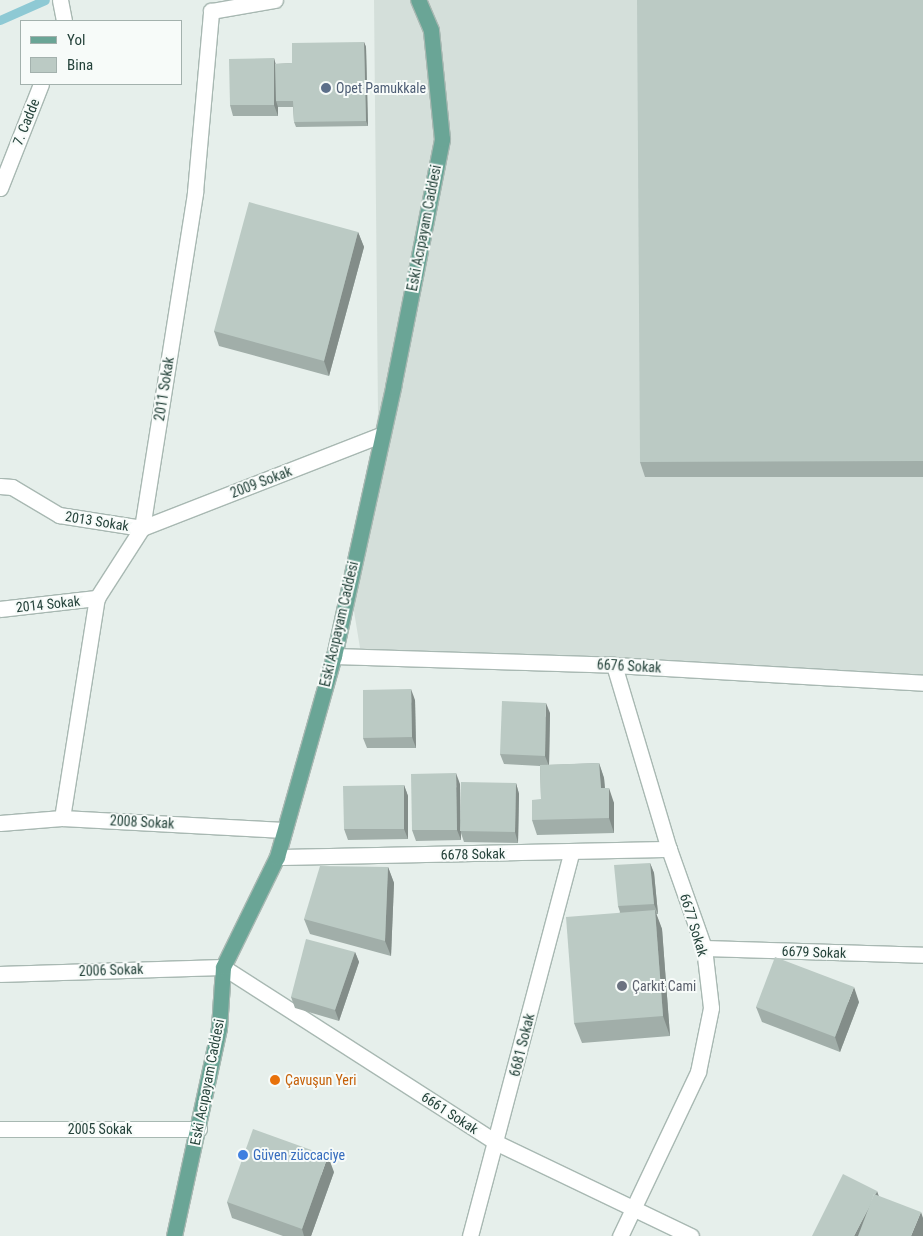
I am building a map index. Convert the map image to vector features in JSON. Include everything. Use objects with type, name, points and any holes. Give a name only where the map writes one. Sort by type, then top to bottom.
[{"type":"main road","name":"Eski Acıpayam Caddesi","points":[[174,1236],[199,1130],[219,1028],[223,967],[277,857],[334,656],[380,435],[393,388],[442,139],[431,30],[418,0]]},
{"type":"street","points":[[60,0],[64,20]]},
{"type":"street","name":"2011 Sokak","points":[[62,818],[97,598],[142,528],[195,192],[211,11],[275,0]]},
{"type":"street","name":"7. Cadde","points":[[0,188],[41,85]]},
{"type":"street","name":"2009 Sokak","points":[[142,528],[380,435]]},
{"type":"street","name":"2013 Sokak","points":[[0,486],[12,488],[59,515],[142,528]]},
{"type":"street","name":"2014 Sokak","points":[[0,609],[97,598]]},
{"type":"street","name":"6676 Sokak","points":[[334,656],[614,664],[923,683]]},
{"type":"street","name":"6677 Sokak","points":[[614,664],[669,849],[704,948],[711,1008],[698,1072],[620,1236]]},
{"type":"street","name":"2008 Sokak","points":[[0,822],[62,818],[284,830]]},
{"type":"street","name":"6678 Sokak","points":[[277,857],[571,853],[669,849]]},
{"type":"street","name":"6681 Sokak","points":[[470,1236],[497,1143],[571,853]]},
{"type":"street","name":"6679 Sokak","points":[[704,948],[923,955]]},
{"type":"street","name":"6661 Sokak","points":[[223,967],[497,1143],[632,1210],[691,1236]]},
{"type":"street","name":"2006 Sokak","points":[[0,974],[223,967]]},
{"type":"street","name":"2005 Sokak","points":[[0,1129],[199,1130]]},
{"type":"shaded area","points":[[374,0],[923,0],[923,683],[361,654],[349,581],[378,414]]},
{"type":"building","points":[[637,0],[923,0],[923,461],[640,462]]},
{"type":"building","points":[[364,42],[366,121],[294,122],[293,101],[276,101],[275,64],[292,63],[292,43]]},
{"type":"building","points":[[274,58],[274,105],[230,105],[229,59]]},
{"type":"building","points":[[249,202],[358,232],[324,361],[214,331]]},
{"type":"building","points":[[411,689],[412,737],[363,738],[363,690]]},
{"type":"building","points":[[502,701],[546,703],[545,756],[500,754]]},
{"type":"building","points":[[599,763],[601,788],[609,788],[609,818],[532,820],[532,800],[541,799],[540,765]]},
{"type":"building","points":[[456,773],[457,830],[412,830],[411,774]]},
{"type":"building","points":[[461,782],[516,783],[515,832],[460,831]]},
{"type":"building","points":[[404,785],[404,829],[344,829],[343,786]]},
{"type":"building","points":[[650,863],[654,904],[618,906],[614,865]]},
{"type":"building","points":[[320,866],[388,867],[385,941],[304,919]]},
{"type":"building","name":"Çarkıt Cami","points":[[655,910],[663,1016],[574,1023],[566,917]]},
{"type":"building","points":[[306,939],[355,952],[335,1010],[291,997]]},
{"type":"building","points":[[775,957],[854,987],[835,1037],[756,1007]]},
{"type":"building","points":[[253,1129],[328,1156],[302,1229],[227,1202]]},
{"type":"building","points":[[843,1174],[877,1191],[870,1206],[854,1236],[812,1236]]},
{"type":"building","points":[[874,1194],[921,1212],[911,1236],[858,1236]]},
{"type":"waterway","points":[[0,20],[45,0]]},
{"type":"place","name":"Opet Pamukkale","points":[[326,88]]},
{"type":"place","name":"Çarkıt Cami","points":[[622,986]]},
{"type":"place","name":"Çavuşun Yeri","points":[[275,1080]]},
{"type":"place","name":"Güven züccaciye","points":[[243,1155]]}]
